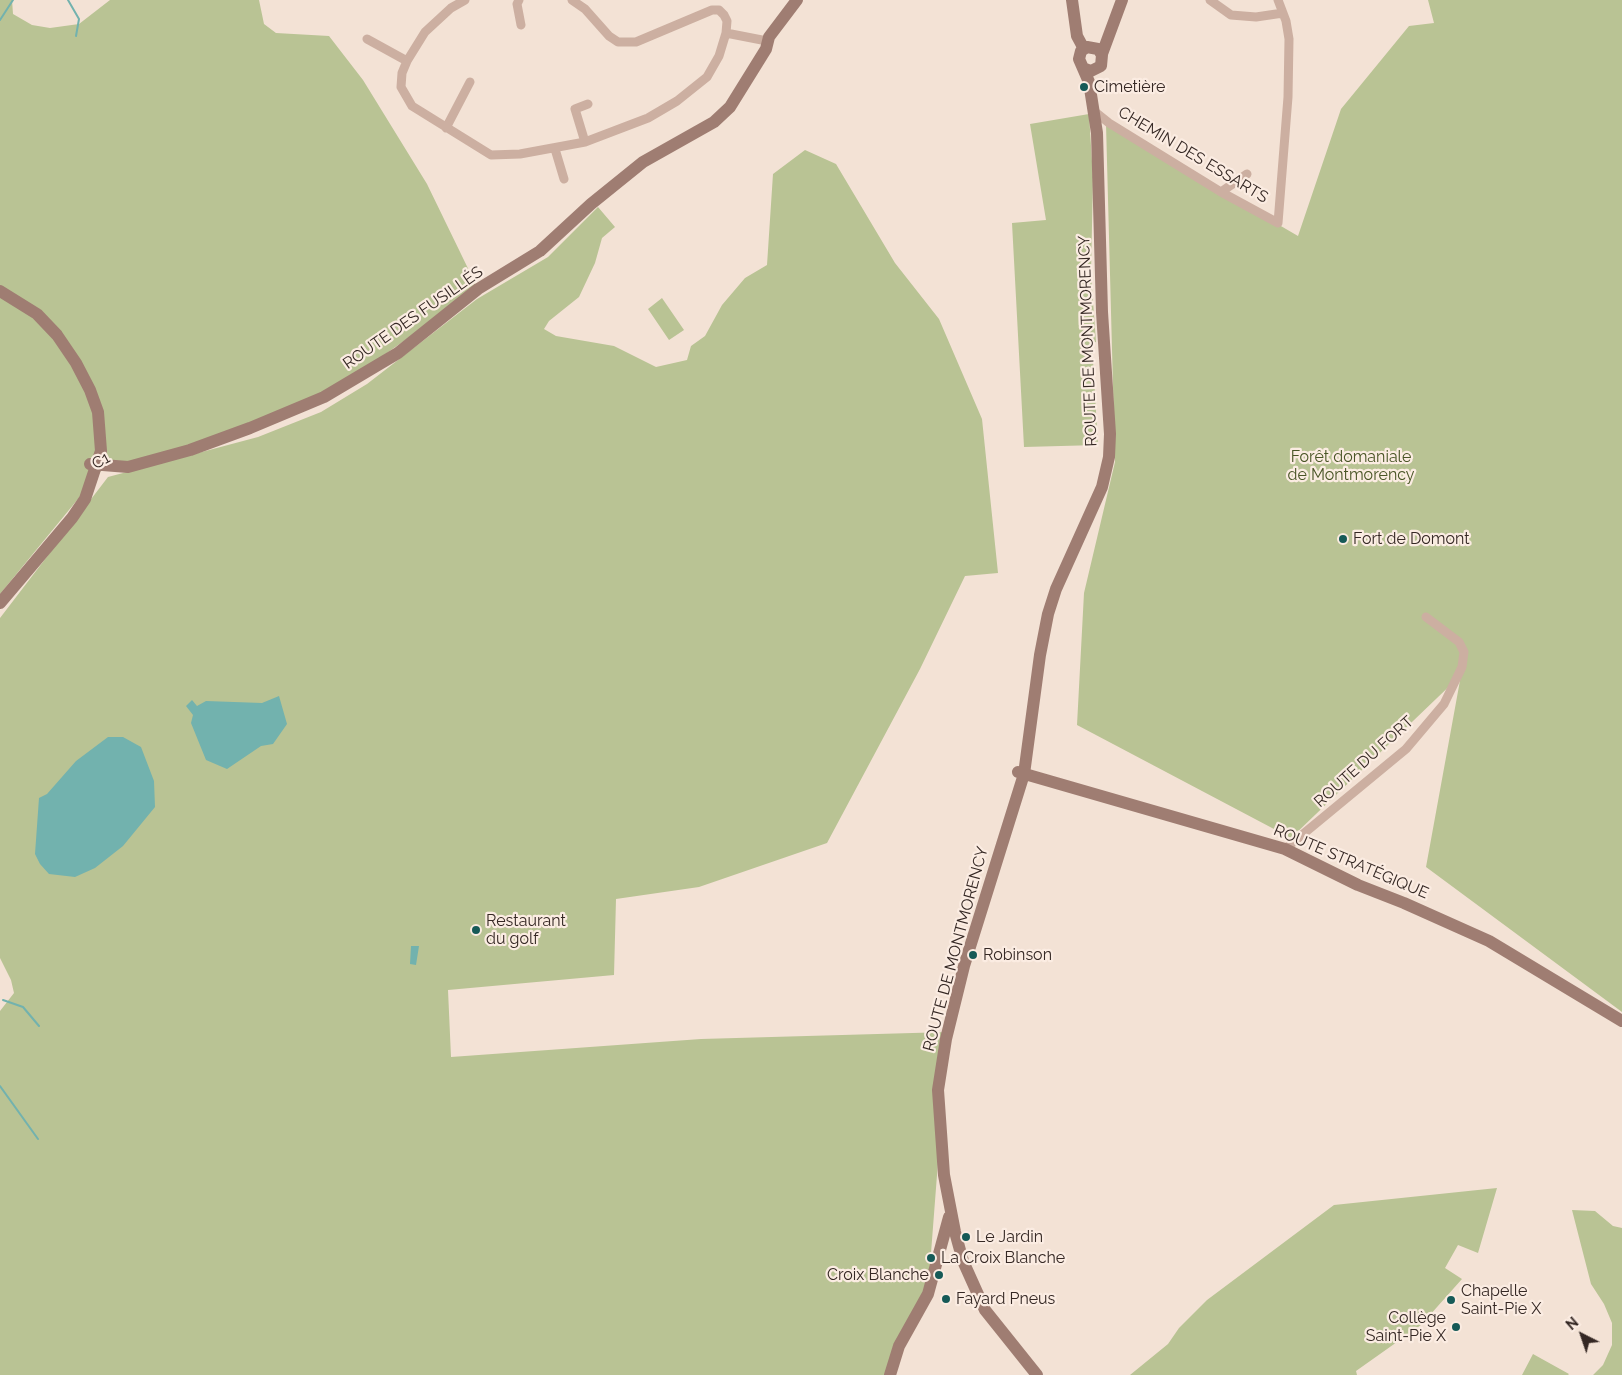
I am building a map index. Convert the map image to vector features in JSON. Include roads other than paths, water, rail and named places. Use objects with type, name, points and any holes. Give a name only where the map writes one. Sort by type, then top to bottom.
[{"type":"main road","name":"ROUTE DES FUSILLÉS","points":[[94,465],[128,467],[190,450],[250,428],[324,397],[362,376],[405,348],[478,289],[540,251],[591,204],[643,162],[714,122],[730,107],[766,49],[767,41],[796,0]]},
{"type":"main road","points":[[1072,0],[1077,36],[1095,54]]},
{"type":"main road","points":[[1095,54],[1079,58],[1083,68],[1091,71],[1095,54],[1107,38],[1122,0]]},
{"type":"main road","name":"ROUTE DE MONTMORENCY","points":[[949,1200],[938,1110],[940,1068],[962,974],[1007,827],[1021,773],[1048,614],[1056,589],[1102,487],[1109,457],[1110,434],[1102,312],[1095,54]]},
{"type":"main road","name":"ROUTE DE MONTMORENCY","points":[[1083,68],[1089,82],[1097,113]]},
{"type":"main road","points":[[0,291],[37,314],[56,335],[76,363],[90,390],[94,433],[94,465],[90,487],[72,518],[0,603]]},
{"type":"main road","points":[[40,554],[74,505],[94,465]]},
{"type":"main road","name":"C1","points":[[94,465],[112,472]]},
{"type":"main road","name":"C1","points":[[90,487],[97,480],[112,472],[128,467]]},
{"type":"main road","name":"ROUTE STRATÉGIQUE","points":[[1021,773],[1285,849],[1358,885],[1404,902],[1489,941],[1622,1021]]},
{"type":"main road","points":[[890,1375],[899,1346],[925,1301],[935,1272],[948,1224],[949,1200]]},
{"type":"main road","points":[[949,1200],[958,1245],[968,1275],[985,1310],[1036,1375]]},
{"type":"main road","points":[[942,1243],[950,1238],[958,1245]]},
{"type":"main road","points":[[935,1272],[945,1251],[958,1245]]},
{"type":"street","points":[[465,0],[451,8],[425,32],[407,61],[402,73],[401,87],[412,106],[481,151],[491,155],[506,156],[555,149],[585,142],[648,118],[693,90],[707,77],[713,67],[726,33],[727,21],[724,15],[719,10],[712,10],[636,42],[618,42],[609,36],[585,9],[572,0]]},
{"type":"street","points":[[519,0],[517,4],[521,25]]},
{"type":"street","points":[[1210,0],[1231,15],[1256,16],[1283,13],[1278,0]]},
{"type":"street","name":"CHEMIN DES ESSARTS","points":[[1097,113],[1221,192],[1278,223],[1289,62],[1289,39],[1283,13]]},
{"type":"street","points":[[726,33],[767,41]]},
{"type":"street","points":[[367,39],[407,61]]},
{"type":"street","points":[[446,128],[470,82]]},
{"type":"street","points":[[585,142],[575,109],[588,104]]},
{"type":"street","points":[[555,149],[564,178]]},
{"type":"street","points":[[1221,192],[1247,174]]},
{"type":"street","name":"ROUTE DU FORT","points":[[1285,849],[1406,749],[1444,704],[1462,667],[1464,652],[1459,642],[1426,617]]},
{"type":"water","points":[[279,696],[287,724],[273,744],[261,746],[227,769],[206,760],[191,723],[193,715],[186,706],[192,700],[197,706],[206,701],[262,703]]},
{"type":"water","points":[[108,737],[123,737],[141,747],[154,781],[155,807],[123,846],[95,868],[75,877],[49,874],[40,864],[35,854],[39,798],[47,794],[76,761]]},
{"type":"water","points":[[411,946],[419,946],[416,965],[410,964]]},
{"type":"waterway","points":[[0,20],[13,0]]},
{"type":"waterway","points":[[68,0],[79,19],[76,36]]},
{"type":"waterway","points":[[3,1000],[23,1007],[39,1026]]},
{"type":"waterway","points":[[0,1086],[38,1139]]},
{"type":"place","name":"Cimetière","points":[[1084,87]]},
{"type":"place","name":"Fort de Domont","points":[[1343,539]]},
{"type":"place","name":"Restaurant du golf","points":[[476,930]]},
{"type":"place","name":"Robinson","points":[[973,955]]},
{"type":"place","name":"Le Jardin","points":[[966,1237]]},
{"type":"place","name":"La Croix Blanche","points":[[931,1258]]},
{"type":"place","name":"Croix Blanche","points":[[939,1275]]},
{"type":"place","name":"Fayard Pneus","points":[[946,1299]]},
{"type":"place","name":"Chapelle Saint-Pie X","points":[[1451,1300]]},
{"type":"place","name":"Collège Saint-Pie X","points":[[1456,1327]]},
{"type":"park label","name":"Forêt domaniale de Montmorency","points":[[1351,466]]}]
